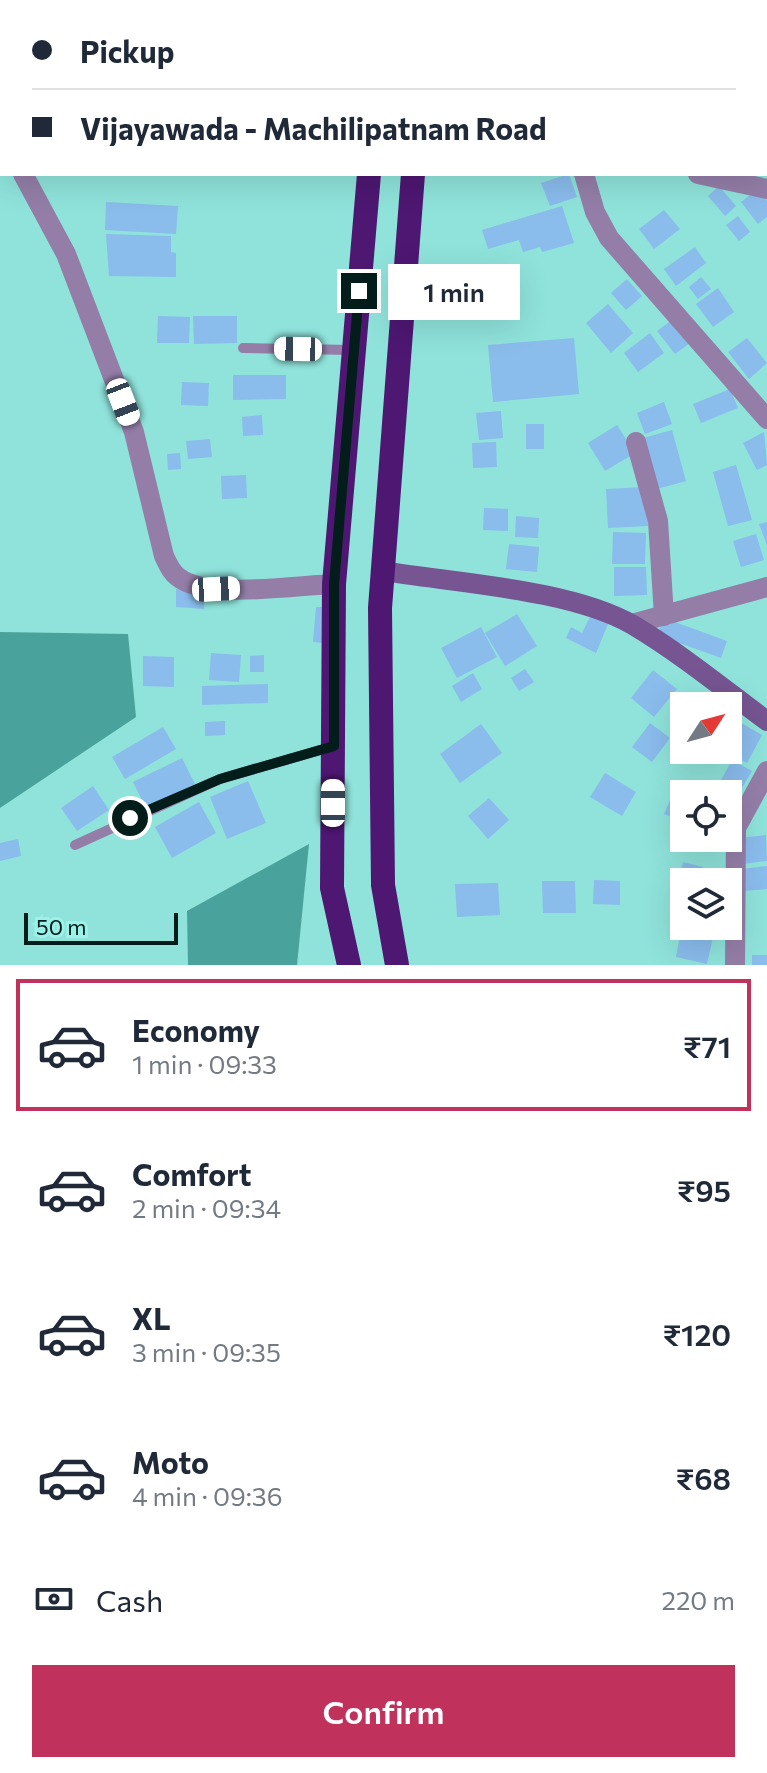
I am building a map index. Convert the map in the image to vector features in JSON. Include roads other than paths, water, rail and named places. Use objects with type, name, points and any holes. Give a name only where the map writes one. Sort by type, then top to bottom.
[{"type":"highway","points":[[349,965],[332,888],[334,584],[369,176]]},
{"type":"highway","points":[[397,965],[383,885],[383,571],[413,176]]},
{"type":"street","points":[[24,176],[66,254],[134,432],[164,556],[170,569],[189,583],[216,589],[334,584]]},
{"type":"street","points":[[585,176],[595,212],[609,238],[706,345],[767,419]]},
{"type":"street","points":[[707,176],[767,189]]},
{"type":"street","points":[[636,442],[658,521],[664,616]]},
{"type":"street","points":[[383,571],[577,604],[632,624],[767,721]]},
{"type":"street","points":[[632,624],[767,587]]},
{"type":"street","points":[[735,965],[736,828],[767,771]]},
{"type":"lane","points":[[243,348],[354,350]]},
{"type":"lane","points":[[75,845],[220,779],[334,746]]},
{"type":"water","points":[[0,632],[128,634],[136,717],[0,808]]},
{"type":"water","points":[[309,844],[297,965],[188,965],[187,911]]}]
